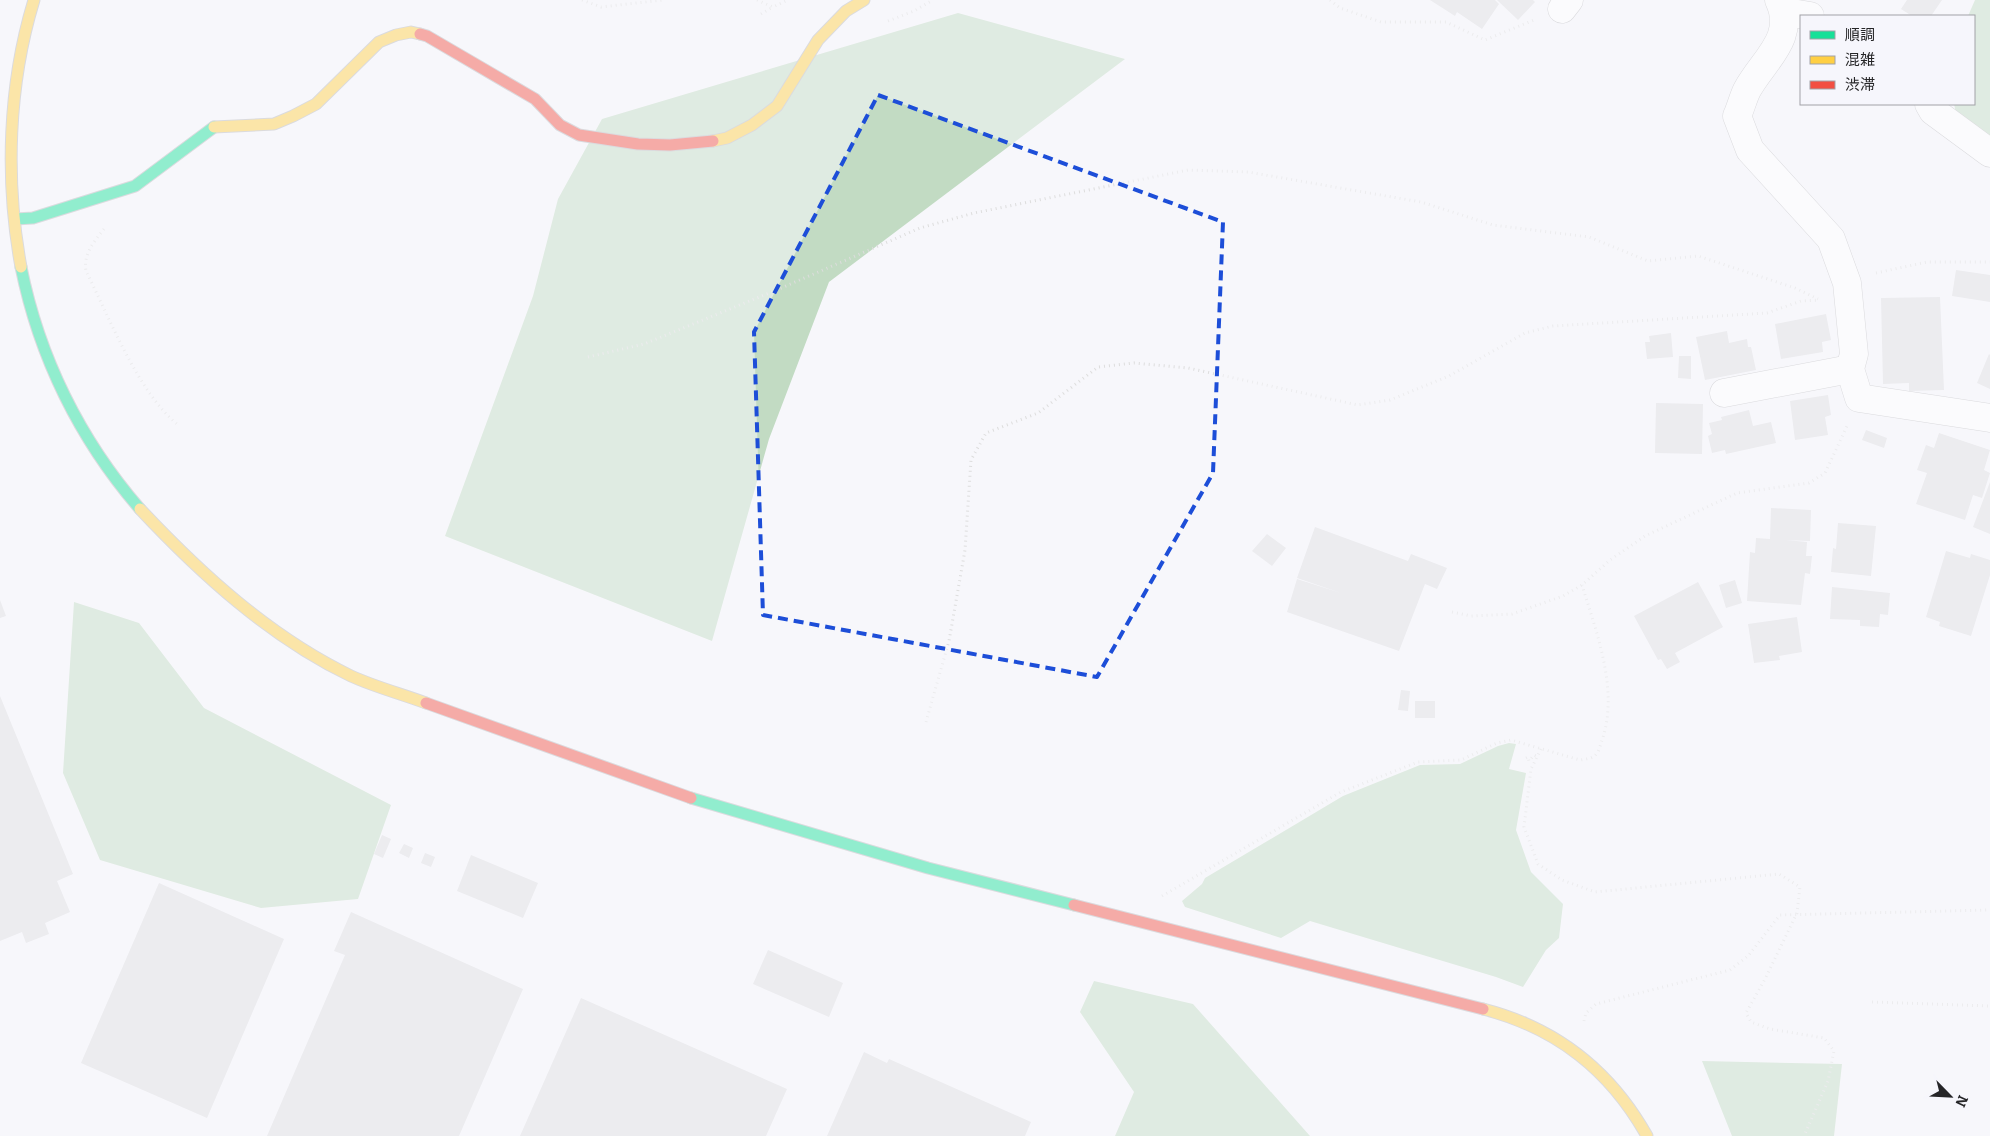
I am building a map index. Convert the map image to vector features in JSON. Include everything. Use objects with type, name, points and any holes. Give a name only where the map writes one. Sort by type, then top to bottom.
[{"type":"street","points":[[34,0],[20,62],[11,126],[12,192],[18,247],[28,299],[42,341],[63,392],[86,434],[115,480],[150,520],[196,566],[270,628],[352,676],[711,804],[928,868],[1506,1015],[1549,1034],[1592,1063],[1619,1091],[1638,1118],[1647,1136]]},
{"type":"street","points":[[15,219],[33,218],[135,186],[212,127],[274,124],[316,104],[379,42],[396,35],[411,32],[428,36],[535,99],[560,126],[579,135],[638,144],[670,145],[727,138],[752,125],[778,106],[818,40],[846,11],[864,0]]},
{"type":"street","points":[[1792,9],[1780,43],[1747,90],[1738,116],[1750,150],[1831,239],[1847,287],[1854,354],[1850,369],[1859,398],[1990,418]]},
{"type":"street","points":[[1930,105],[1933,110],[1990,153]]},
{"type":"street","points":[[1724,393],[1850,369]]},
{"type":"path","points":[[582,0],[601,7],[664,0]]},
{"type":"path","points":[[757,0],[773,7]]},
{"type":"path","points":[[761,14],[788,0]]},
{"type":"path","points":[[1330,0],[1340,8],[1381,22],[1446,22],[1485,40],[1566,5]]},
{"type":"path","points":[[588,357],[644,344],[779,289],[920,228],[974,213],[1188,170],[1248,172],[1421,202],[1492,224],[1589,237],[1648,261],[1698,256],[1795,288],[1818,300]]},
{"type":"path","points":[[124,190],[122,204],[90,247],[84,261],[86,272],[139,376],[166,414],[177,424]]},
{"type":"path","points":[[926,722],[949,641],[963,559],[971,460],[986,433],[1038,413],[1098,367],[1134,363],[1188,368],[1358,405],[1399,397],[1450,376],[1525,333],[1553,326],[1767,313],[1801,301],[1818,300],[1847,287],[1927,262],[1990,262]]},
{"type":"path","points":[[1452,612],[1471,616],[1512,614],[1563,596],[1582,585],[1610,560],[1645,536],[1737,493],[1809,483],[1825,474],[1859,398]]},
{"type":"path","points":[[1123,919],[1341,792],[1418,762],[1461,760],[1497,742],[1511,740],[1580,760],[1589,759],[1597,754],[1606,729],[1608,685],[1595,626],[1582,585]]},
{"type":"path","points":[[1542,749],[1531,769],[1524,827],[1538,864],[1562,880],[1595,892],[1779,874],[1800,887],[1797,914],[1765,979],[1746,1012],[1751,1022],[1770,1029],[1824,1038],[1834,1051],[1828,1081],[1804,1136]]},
{"type":"path","points":[[1526,758],[1528,757],[1529,761],[1534,755],[1538,757]]},
{"type":"path","points":[[1577,1054],[1586,1013],[1596,1004],[1730,970],[1748,956],[1780,915],[1990,910]]},
{"type":"path","points":[[1872,1002],[1990,1006]]},
{"type":"highlighted area","points":[[878,95],[1223,222],[1213,473],[1097,677],[763,615],[754,332]]},
{"type":"green space","points":[[1975,0],[1990,0],[1990,141],[1956,113],[1954,105],[1975,105],[1975,15],[1968,15]]},
{"type":"green space","points":[[958,13],[1125,59],[829,282],[769,439],[712,641],[445,536],[533,296],[558,199],[602,119]]},
{"type":"green space","points":[[74,602],[139,623],[204,708],[391,805],[358,899],[261,908],[100,860],[63,773]]},
{"type":"green space","points":[[1509,743],[1516,744],[1509,769],[1526,773],[1516,830],[1531,872],[1563,904],[1559,938],[1546,950],[1523,987],[1496,977],[1310,921],[1281,938],[1185,907],[1182,901],[1202,884],[1205,878],[1343,796],[1420,765],[1460,764],[1498,746]]},
{"type":"green space","points":[[1094,981],[1193,1004],[1310,1136],[1115,1136],[1134,1092],[1080,1012]]},
{"type":"green space","points":[[1702,1061],[1842,1064],[1834,1136],[1732,1136]]},
{"type":"building","points":[[1430,0],[1495,0],[1499,4],[1482,29],[1457,12],[1455,16]]},
{"type":"building","points":[[1497,0],[1533,0],[1535,2],[1518,20]]},
{"type":"building","points":[[1907,0],[1942,0],[1932,15],[1910,15],[1901,9]]},
{"type":"building","points":[[1956,270],[1990,275],[1990,302],[1952,296]]},
{"type":"building","points":[[1940,297],[1944,390],[1909,391],[1909,383],[1883,384],[1881,298]]},
{"type":"building","points":[[1826,314],[1831,340],[1822,342],[1823,352],[1781,359],[1775,324]]},
{"type":"building","points":[[1727,331],[1729,343],[1747,339],[1748,347],[1751,347],[1756,370],[1705,380],[1696,337]]},
{"type":"building","points":[[1671,333],[1673,357],[1647,359],[1645,342],[1650,342],[1649,336]]},
{"type":"building","points":[[1990,355],[1990,389],[1977,383]]},
{"type":"building","points":[[1679,356],[1691,356],[1691,379],[1678,378]]},
{"type":"building","points":[[1828,395],[1831,415],[1825,417],[1828,435],[1795,440],[1790,401]]},
{"type":"building","points":[[1656,403],[1703,404],[1702,454],[1655,453]]},
{"type":"building","points":[[1749,410],[1753,426],[1771,422],[1776,443],[1726,454],[1725,450],[1712,453],[1708,436],[1712,434],[1709,423],[1722,420],[1721,417]]},
{"type":"building","points":[[1866,430],[1887,438],[1884,448],[1862,440]]},
{"type":"building","points":[[1939,433],[1990,450],[1984,470],[1990,473],[1982,498],[1973,495],[1965,520],[1916,504],[1927,473],[1917,470],[1926,445],[1934,448]]},
{"type":"building","points":[[1990,482],[1990,534],[1973,527]]},
{"type":"building","points":[[1771,508],[1811,510],[1810,541],[1786,540],[1807,542],[1806,556],[1812,556],[1810,574],[1805,573],[1801,605],[1747,601],[1750,552],[1755,553],[1756,538],[1770,539]]},
{"type":"building","points":[[1838,523],[1876,526],[1871,576],[1831,572],[1833,548],[1836,549]]},
{"type":"building","points":[[1315,527],[1408,561],[1411,554],[1447,568],[1437,589],[1425,584],[1399,651],[1287,612],[1297,579],[1341,593],[1297,578]]},
{"type":"building","points":[[1267,534],[1286,548],[1272,566],[1252,551]]},
{"type":"building","points":[[1946,551],[1970,558],[1971,554],[1990,560],[1990,575],[1971,636],[1939,626],[1940,622],[1926,617]]},
{"type":"building","points":[[1735,580],[1742,603],[1726,608],[1719,585]]},
{"type":"building","points":[[1698,582],[1723,627],[1675,653],[1680,662],[1667,669],[1661,659],[1658,660],[1634,616]]},
{"type":"building","points":[[1832,587],[1890,593],[1888,615],[1880,614],[1879,627],[1860,626],[1860,620],[1830,619]]},
{"type":"building","points":[[0,600],[6,616],[0,618]]},
{"type":"building","points":[[1797,617],[1802,652],[1779,656],[1780,660],[1754,663],[1748,624]]},
{"type":"building","points":[[1401,690],[1410,691],[1408,711],[1398,710]]},
{"type":"building","points":[[0,696],[73,874],[57,881],[70,912],[45,923],[49,934],[26,943],[22,932],[0,941]]},
{"type":"building","points":[[1415,701],[1435,701],[1435,718],[1415,718]]},
{"type":"building","points":[[382,835],[391,839],[383,858],[374,854]]},
{"type":"building","points":[[404,844],[413,848],[409,858],[399,853]]},
{"type":"building","points":[[425,853],[435,857],[431,867],[421,863]]},
{"type":"building","points":[[471,855],[538,883],[523,918],[457,891]]},
{"type":"building","points":[[159,883],[284,939],[207,1118],[81,1063]]},
{"type":"building","points":[[351,912],[523,989],[459,1136],[267,1136],[345,955],[334,951]]},
{"type":"building","points":[[768,950],[843,983],[829,1017],[753,984]]},
{"type":"building","points":[[581,998],[787,1089],[766,1136],[520,1136]]},
{"type":"building","points":[[864,1052],[887,1063],[889,1059],[1031,1122],[1025,1136],[827,1136]]},
{"type":"traffic: fast","points":[[15,219],[33,218],[135,186],[214,127]]},
{"type":"traffic: fast","points":[[21,267],[39,333],[65,396],[99,455],[140,509]]},
{"type":"traffic: fast","points":[[691,798],[928,868],[1074,905]]},
{"type":"traffic: slow","points":[[21,267],[13,201],[12,133],[19,65],[25,32],[34,0]]},
{"type":"traffic: slow","points":[[713,141],[727,138],[752,125],[777,106],[818,40],[846,11],[864,0]]},
{"type":"traffic: slow","points":[[214,127],[274,124],[293,116],[316,104],[379,42],[396,35],[411,32],[420,34]]},
{"type":"traffic: slow","points":[[140,509],[212,580],[292,643],[351,676],[426,703]]},
{"type":"traffic: slow","points":[[1483,1009],[1510,1017],[1535,1028],[1558,1040],[1579,1055],[1616,1091],[1647,1136]]},
{"type":"traffic: jam","points":[[420,34],[427,36],[535,99],[560,125],[579,135],[638,144],[670,145],[713,141]]},
{"type":"traffic: jam","points":[[426,703],[691,798]]},
{"type":"traffic: jam","points":[[1074,905],[1483,1009]]}]
